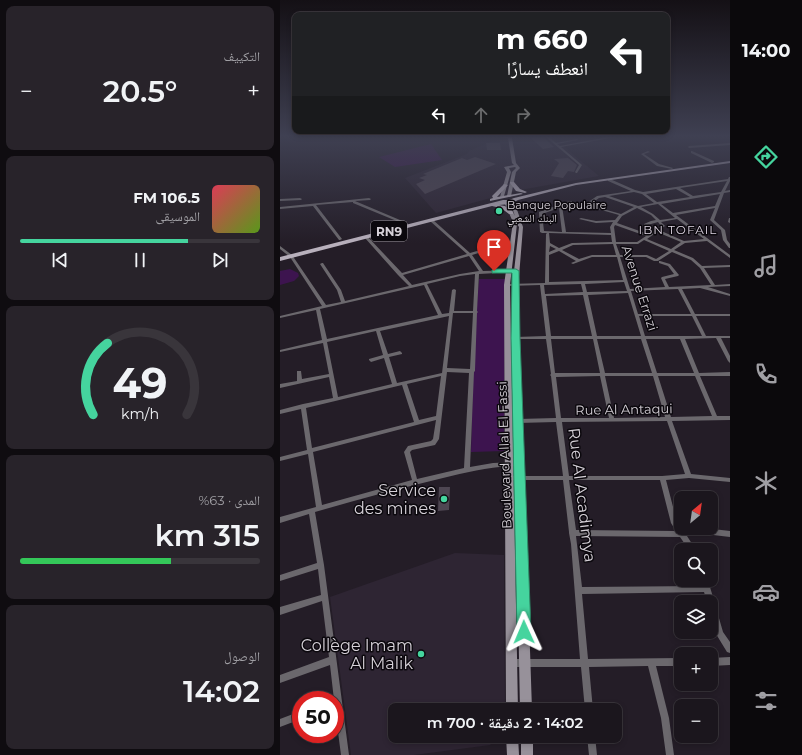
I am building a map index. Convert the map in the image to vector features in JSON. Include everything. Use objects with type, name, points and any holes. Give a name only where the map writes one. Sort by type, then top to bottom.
[{"type":"main road","points":[[502,200],[510,172]]},
{"type":"main road","points":[[512,198],[514,172]]},
{"type":"main road","name":"RN9","points":[[512,198],[575,181],[627,172]]},
{"type":"main road","name":"RN9","points":[[280,259],[340,239],[483,203],[564,186],[658,172]]},
{"type":"main road","points":[[512,183],[518,190],[530,192]]},
{"type":"main road","points":[[483,203],[499,194],[506,185]]},
{"type":"main road","name":"Boulevard Allal El Fassi","points":[[512,198],[521,227],[512,271]]},
{"type":"main road","name":"RN9","points":[[280,255],[289,255],[366,237],[490,205],[502,200]]},
{"type":"main road","name":"Boulevard Allal El Fassi","points":[[502,200],[511,213],[515,227],[511,285],[509,463],[515,478],[526,703]]},
{"type":"main road","points":[[490,205],[501,207],[511,213]]},
{"type":"main road","name":"Boulevard Allal El Fassi","points":[[511,285],[516,338],[519,464],[515,478],[512,703]]},
{"type":"main road","points":[[512,743],[513,755]]},
{"type":"main road","points":[[527,743],[527,755]]},
{"type":"street","points":[[609,180],[634,191],[643,193],[730,179]]},
{"type":"street","points":[[730,179],[722,193],[712,220],[723,230],[730,247]]},
{"type":"street","points":[[678,188],[692,198]]},
{"type":"street","points":[[621,215],[586,205],[596,198],[634,191]]},
{"type":"street","points":[[614,222],[621,215],[637,207],[730,192]]},
{"type":"street","points":[[643,193],[729,255]]},
{"type":"street","points":[[606,196],[637,207],[659,221],[663,226],[658,231],[638,243]]},
{"type":"street","points":[[280,200],[300,199]]},
{"type":"street","points":[[280,208],[353,202],[369,199]]},
{"type":"street","points":[[353,202],[405,223]]},
{"type":"street","points":[[571,202],[540,214],[542,232],[548,234],[612,234]]},
{"type":"street","points":[[314,205],[340,239]]},
{"type":"street","points":[[560,206],[564,233]]},
{"type":"street","points":[[673,214],[717,207]]},
{"type":"street","points":[[581,218],[596,222],[614,222],[649,236]]},
{"type":"street","points":[[645,225],[679,218]]},
{"type":"street","points":[[431,220],[469,254],[480,272],[476,312],[468,470]]},
{"type":"street","name":"Avenue Errazi","points":[[614,222],[612,234],[614,243],[645,337],[669,420],[689,476]]},
{"type":"street","points":[[658,231],[684,242],[707,240]]},
{"type":"street","name":"Rue Al Acadimya","points":[[548,234],[549,254],[543,295],[557,421],[572,533],[588,703]]},
{"type":"street","points":[[366,237],[411,286]]},
{"type":"street","points":[[644,239],[690,257],[701,267],[714,286]]},
{"type":"street","points":[[400,275],[513,242]]},
{"type":"street","points":[[658,261],[684,242]]},
{"type":"street","points":[[549,254],[575,243],[654,243]]},
{"type":"street","points":[[549,244],[578,260]]},
{"type":"street","points":[[280,247],[289,255],[324,306]]},
{"type":"street","points":[[572,263],[587,256],[647,256],[669,265],[677,276],[663,278],[668,288]]},
{"type":"street","points":[[322,264],[339,290],[344,302]]},
{"type":"street","points":[[701,267],[730,266]]},
{"type":"street","points":[[280,317],[411,286],[480,272],[512,271]]},
{"type":"street","points":[[511,285],[626,281]]},
{"type":"street","points":[[425,283],[441,316]]},
{"type":"street","points":[[583,283],[612,419]]},
{"type":"street","points":[[543,295],[730,286]]},
{"type":"street","points":[[702,287],[710,291],[730,295]]},
{"type":"street","points":[[680,288],[704,336]]},
{"type":"street","points":[[415,481],[407,452],[410,448],[435,442],[454,290]]},
{"type":"street","points":[[318,308],[336,399]]},
{"type":"street","points":[[280,351],[451,313],[476,312]]},
{"type":"street","points":[[638,315],[730,315]]},
{"type":"street","points":[[378,330],[395,385]]},
{"type":"street","points":[[516,338],[730,336]]},
{"type":"street","points":[[682,337],[715,418]]},
{"type":"street","points":[[718,337],[730,361]]},
{"type":"street","points":[[371,360],[400,353]]},
{"type":"street","points":[[280,412],[404,383],[444,372],[473,371]]},
{"type":"street","points":[[299,372],[300,382]]},
{"type":"street","points":[[552,375],[730,374]]},
{"type":"street","points":[[280,386],[331,375]]},
{"type":"street","points":[[404,383],[417,422]]},
{"type":"street","points":[[303,406],[311,451],[315,510],[336,691]]},
{"type":"street","points":[[280,459],[439,417]]},
{"type":"street","name":"Rue Al Antaqui","points":[[518,421],[730,418]]},
{"type":"street","points":[[280,520],[415,481],[509,463],[519,464]]},
{"type":"street","points":[[515,478],[662,478],[689,476],[730,480]]},
{"type":"street","points":[[662,478],[674,523]]},
{"type":"street","points":[[572,533],[674,534]]},
{"type":"street","points":[[718,533],[730,534]]},
{"type":"street","points":[[681,535],[687,543]]},
{"type":"street","points":[[280,578],[321,565]]},
{"type":"street","points":[[578,591],[707,589],[709,595]]},
{"type":"street","points":[[280,611],[325,597]]},
{"type":"street","points":[[718,627],[720,634],[730,649]]},
{"type":"street","points":[[280,679],[332,660]]},
{"type":"street","points":[[718,662],[730,661]]},
{"type":"street","points":[[512,663],[674,662]]},
{"type":"street","points":[[651,663],[665,718],[670,755]]},
{"type":"street","points":[[280,724],[292,719]]},
{"type":"street","points":[[343,743],[345,755]]},
{"type":"street","points":[[592,743],[593,755]]},
{"type":"shaded area","points":[[420,172],[594,172],[599,176],[520,190],[436,213],[405,178]]},
{"type":"shaded area","points":[[290,269],[298,273],[299,276],[294,281],[280,285],[280,271]]},
{"type":"shaded area","points":[[479,279],[505,279],[504,451],[471,452],[474,343]]},
{"type":"shaded area","name":"Collège Imam Al Malik","points":[[455,553],[504,555],[505,703],[388,703],[388,743],[492,743],[490,745],[414,755],[351,755],[344,702],[344,691],[342,691],[330,597]]},
{"type":"building","points":[[427,172],[477,172],[425,194],[416,184],[425,180],[419,178],[427,175],[423,174]]},
{"type":"building","points":[[553,172],[567,172],[563,178],[551,176]]},
{"type":"building","name":"Service des mines","points":[[439,487],[450,487],[449,510],[438,511]]},
{"type":"place","name":"Banque Populaire البنك الشعبي","points":[[499,211]]},
{"type":"place","name":"Service des mines","points":[[444,499]]},
{"type":"place","name":"Collège Imam Al Malik","points":[[421,654]]},
{"type":"district","name":"IBN TOFAIL","points":[[678,229]]},
{"type":"route","points":[[494,271],[516,271],[516,338],[524,632]]}]
